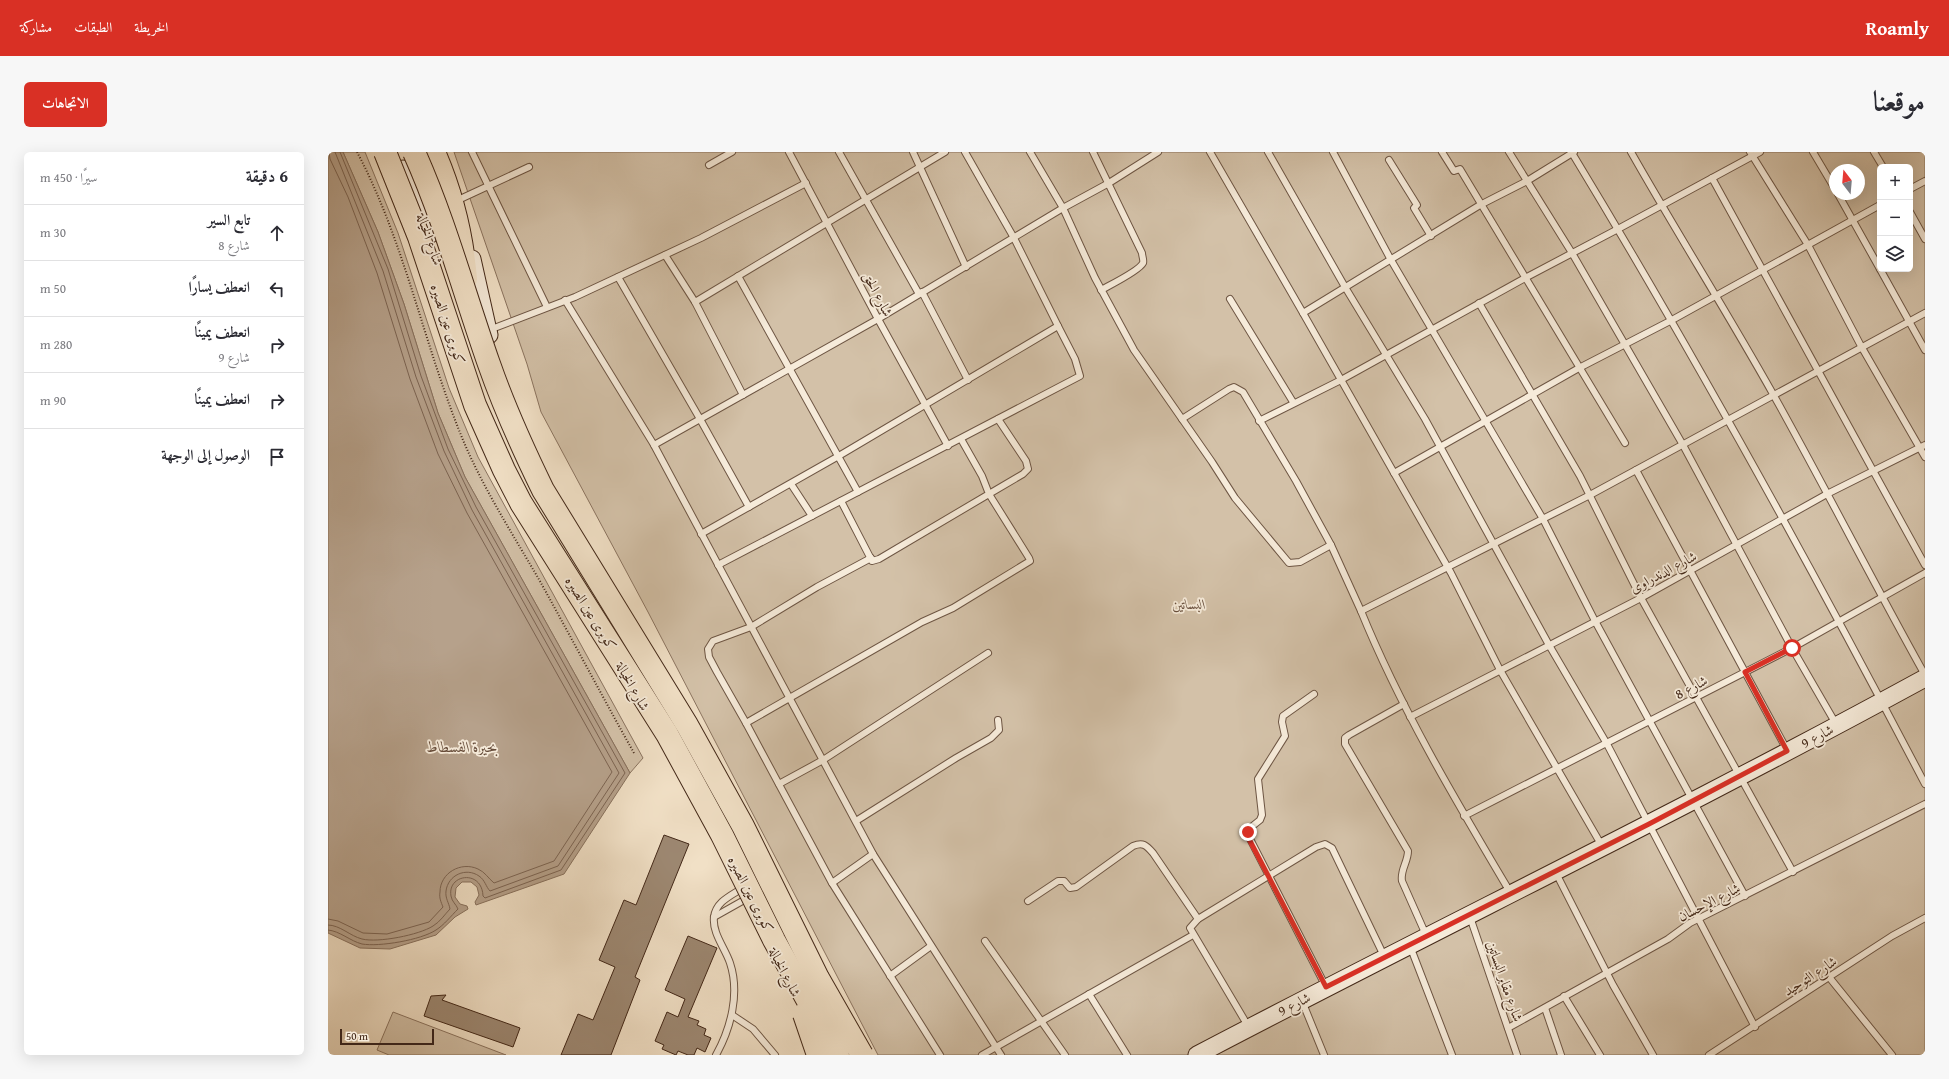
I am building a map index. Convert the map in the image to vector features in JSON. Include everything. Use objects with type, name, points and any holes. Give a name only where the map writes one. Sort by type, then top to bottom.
[{"type":"highway","name":"كوبرى عين الصيره","points":[[385,152],[419,237],[476,405],[504,470],[525,509],[667,734],[800,989],[838,1055]]},
{"type":"highway","name":"كوبرى عين الصيره","points":[[414,152],[433,198],[501,395],[527,458],[543,490],[687,725],[743,826],[818,978],[862,1055]]},
{"type":"highway","points":[[434,152],[446,182],[456,215],[464,261],[467,296]]},
{"type":"highway","points":[[800,989],[808,1029],[818,1055]]},
{"type":"street","name":"شارع الخيالة","points":[[396,152],[436,252],[475,375],[494,424],[517,474],[693,796],[828,1055]]},
{"type":"street","name":"شارع الخيالة","points":[[440,152],[458,200],[487,330],[499,371],[515,417],[536,463],[717,792],[789,932],[856,1055]]},
{"type":"street","name":"شارع 9","points":[[1196,1055],[1302,999],[1385,959],[1694,801],[1882,702],[1925,677]]},
{"type":"street","points":[[744,894],[767,888]]},
{"type":"lane","points":[[472,152],[547,307]]},
{"type":"lane","points":[[709,165],[732,152]]},
{"type":"lane","name":"شارع الحق","points":[[789,152],[878,320],[948,446]]},
{"type":"lane","points":[[839,152],[921,293],[968,380]]},
{"type":"lane","points":[[913,152],[966,266]]},
{"type":"lane","points":[[695,302],[945,152]]},
{"type":"lane","points":[[718,565],[1080,376],[1075,360],[1014,238],[965,152]]},
{"type":"lane","points":[[1030,152],[1063,208],[1101,290],[1134,350],[1212,462],[1235,498],[1289,563],[1300,562],[1331,545]]},
{"type":"lane","points":[[1093,152],[1142,253],[1143,260],[1143,263],[1134,270],[1101,290]]},
{"type":"lane","points":[[654,445],[878,320],[1063,208],[1109,183],[1158,152]]},
{"type":"lane","points":[[1210,152],[1449,568],[1500,670],[1603,847]]},
{"type":"lane","points":[[1268,152],[1345,287],[1440,447],[1495,544],[1549,645],[1607,744],[1697,920],[1754,1027]]},
{"type":"lane","points":[[1333,152],[1391,260],[1543,519],[1595,621],[1745,896]]},
{"type":"lane","points":[[1442,152],[1454,171],[1460,169],[1480,205],[1624,443]]},
{"type":"lane","points":[[1509,152],[1572,253],[1683,445],[1792,648],[1837,725]]},
{"type":"lane","points":[[1303,313],[1480,205],[1527,182],[1573,152],[1672,320],[1728,419],[1925,784]]},
{"type":"lane","points":[[1631,152],[1661,205],[1717,295],[1773,394],[1925,677]]},
{"type":"lane","points":[[1259,421],[1293,402],[1341,380],[1432,328],[1712,178],[1751,154],[1760,152]]},
{"type":"lane","points":[[1813,152],[1829,179]]},
{"type":"lane","points":[[1874,152],[1881,164]]},
{"type":"lane","points":[[1751,154],[1808,245],[1861,346],[1922,446],[1925,457]]},
{"type":"lane","points":[[1389,160],[1417,205],[1414,208],[1430,236]]},
{"type":"lane","points":[[458,200],[528,167]]},
{"type":"lane","points":[[1712,178],[1925,565]]},
{"type":"lane","points":[[1913,187],[1925,181]]},
{"type":"lane","points":[[487,330],[565,300],[618,277],[701,238],[806,183]]},
{"type":"lane","points":[[1841,200],[1877,264]]},
{"type":"lane","points":[[1394,473],[1579,368],[1672,320],[1877,208]]},
{"type":"lane","points":[[1913,217],[1925,239]]},
{"type":"lane","points":[[665,255],[695,302],[743,395]]},
{"type":"lane","points":[[1882,272],[1925,350]]},
{"type":"lane","points":[[738,276],[788,369],[858,492]]},
{"type":"lane","points":[[618,277],[749,507]]},
{"type":"lane","points":[[1230,299],[1293,402]]},
{"type":"lane","points":[[565,300],[654,445],[751,627],[791,698],[873,854],[1001,1055]]},
{"type":"lane","points":[[1479,303],[1590,495],[1641,598],[1793,872]]},
{"type":"lane","points":[[1361,611],[1449,568],[1590,495],[1861,346],[1925,313]]},
{"type":"lane","points":[[701,534],[791,484],[1058,326]]},
{"type":"lane","points":[[1182,420],[1222,393],[1234,387],[1243,392],[1259,421],[1280,451],[1331,545],[1410,717],[1464,816],[1511,894]]},
{"type":"lane","points":[[841,501],[871,558],[874,561],[879,559],[1023,474],[1028,469],[1024,457],[998,419]]},
{"type":"lane","points":[[746,723],[922,622],[953,608],[1030,561],[989,494],[982,476],[960,439]]},
{"type":"lane","name":"شارع الدندراوى","points":[[1410,717],[1641,598],[1828,494],[1922,446]]},
{"type":"lane","points":[[1636,470],[1689,572],[1787,751]]},
{"type":"lane","points":[[791,484],[812,516]]},
{"type":"lane","points":[[871,558],[817,587],[751,627],[713,641],[708,649],[709,657],[832,883],[940,1055]]},
{"type":"lane","name":"شارع 8","points":[[1464,816],[1792,648],[1882,598],[1925,572]]},
{"type":"lane","points":[[779,784],[823,760],[988,653]]},
{"type":"lane","points":[[1314,694],[1283,716],[1282,722],[1285,736],[1258,779],[1262,815],[1260,820],[1250,828],[1248,836],[1326,987]]},
{"type":"lane","points":[[1404,704],[1348,735],[1345,738],[1345,744],[1408,851],[1407,859],[1401,873],[1402,881],[1427,937]]},
{"type":"lane","points":[[856,821],[956,758],[991,738],[999,730],[998,720]]},
{"type":"lane","name":"شارع الإحسان","points":[[1508,1028],[1659,944],[1682,927],[1925,804]]},
{"type":"lane","points":[[1028,901],[1058,880],[1064,881],[1070,888],[1076,887],[1133,846],[1140,844],[1146,845],[1153,853],[1198,919]]},
{"type":"lane","points":[[1248,1028],[1190,928],[1198,919],[1316,847],[1328,845],[1334,852],[1385,959]]},
{"type":"lane","points":[[832,883],[873,854]]},
{"type":"lane","points":[[1555,871],[1607,972],[1653,1055]]},
{"type":"lane","points":[[716,1055],[725,1038],[732,1014],[734,989],[730,964],[715,929],[714,917],[718,907],[725,899],[744,894]]},
{"type":"lane","points":[[714,917],[744,894]]},
{"type":"lane","name":"شارع مقابر البساتين","points":[[1469,915],[1517,1055]]},
{"type":"lane","name":"شارع التوحيد","points":[[1709,1055],[1892,936],[1925,918]]},
{"type":"lane","points":[[982,1055],[1193,935]]},
{"type":"lane","points":[[985,941],[1040,1022],[1065,1055]]},
{"type":"lane","points":[[890,976],[931,946]]},
{"type":"lane","points":[[1410,946],[1452,1055]]},
{"type":"lane","points":[[1829,977],[1892,1055]]},
{"type":"lane","points":[[1089,994],[1127,1055]]},
{"type":"lane","points":[[1564,996],[1600,1055]]},
{"type":"lane","points":[[1302,999],[1324,1055]]},
{"type":"lane","points":[[1545,1008],[1561,1055]]},
{"type":"lane","points":[[732,1014],[752,1029],[775,1055]]},
{"type":"green space","points":[[343,152],[365,152],[398,233],[449,388],[478,457],[643,758],[630,773],[465,477],[438,413],[404,304],[378,232]]},
{"type":"green space","name":"البساتين","points":[[454,152],[1925,152],[1925,1055],[878,1055],[648,612],[541,412],[527,364]]},
{"type":"green space","points":[[393,1012],[506,1055],[389,1055],[377,1050]]},
{"type":"water","name":"بحيرة الفسطاط","points":[[328,152],[343,152],[378,232],[404,304],[438,413],[465,477],[630,773],[564,874],[476,905],[475,902],[479,895],[477,887],[471,882],[462,882],[456,888],[455,897],[460,904],[467,906],[468,909],[455,917],[436,935],[390,949],[360,948],[328,933]]},
{"type":"building","points":[[664,835],[689,844],[635,977],[640,980],[611,1055],[561,1055],[578,1014],[593,1020],[615,967],[599,960],[624,900],[636,905]]},
{"type":"building","points":[[688,936],[717,948],[688,1017],[699,1021],[697,1025],[706,1029],[704,1035],[711,1038],[705,1052],[697,1048],[694,1055],[688,1055],[678,1051],[676,1055],[662,1049],[664,1045],[655,1041],[667,1012],[678,1017],[685,999],[665,990]]},
{"type":"building","points":[[446,995],[442,1000],[520,1028],[513,1047],[424,1016],[431,996]]},
{"type":"route","points":[[1248,832],[1249,839],[1326,987],[1385,959],[1649,824],[1787,751],[1745,672],[1792,648]]}]
